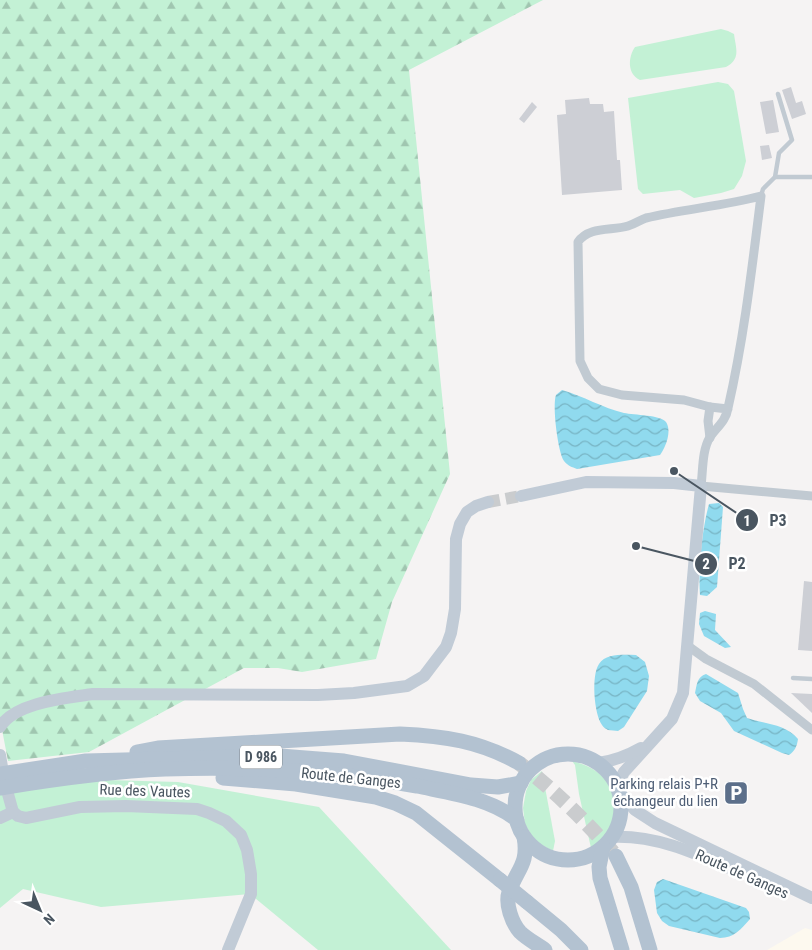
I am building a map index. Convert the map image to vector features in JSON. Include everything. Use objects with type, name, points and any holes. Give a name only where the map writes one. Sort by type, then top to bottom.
[{"type":"main road","points":[[86,761],[158,748],[400,734],[437,736],[465,741],[487,747],[519,764]]},
{"type":"main road","points":[[610,847],[576,860],[561,860],[547,856],[534,848],[524,837],[516,820],[515,801],[521,782],[533,768],[552,756],[563,754],[585,756],[609,772],[618,789],[622,808],[619,823],[610,847],[599,867],[600,878],[622,950]]},
{"type":"main road","name":"Route de Ganges","points":[[1,766],[86,761],[280,756],[344,761],[471,785],[498,786],[521,782]]},
{"type":"main road","points":[[164,769],[222,778],[296,784],[376,797],[395,803],[416,813],[561,930],[581,950]]},
{"type":"main road","name":"Route de Ganges","points":[[4,791],[67,777],[164,769],[264,769],[360,777],[453,793],[508,813],[516,820]]},
{"type":"main road","points":[[524,837],[526,855],[508,893],[509,908],[511,917],[519,931],[545,950]]},
{"type":"main road","points":[[610,847],[631,887],[650,950]]},
{"type":"street","points":[[618,789],[624,772],[672,719],[683,693],[705,450],[710,438],[724,421],[728,409],[744,335],[761,196],[732,204],[644,218],[628,226],[583,235],[578,242],[580,361],[588,378],[599,389],[622,395],[684,400],[710,407],[728,409]]},
{"type":"street","points":[[710,407],[708,421],[710,438]]},
{"type":"street","points":[[521,496],[586,482],[674,483],[812,496]]},
{"type":"street","points":[[0,727],[9,716],[29,707],[60,698],[93,694],[318,695],[354,693],[407,686],[424,676],[446,648],[455,609],[456,539],[460,524],[467,512],[476,506],[488,502]]},
{"type":"street","points":[[688,646],[706,659],[754,684],[812,730]]},
{"type":"street","points":[[598,763],[612,761],[628,755],[648,744]]},
{"type":"street","name":"Route de Ganges","points":[[618,789],[635,810],[655,823],[812,898]]},
{"type":"street","points":[[0,818],[13,812],[4,791]]},
{"type":"street","name":"Rue des Vautes","points":[[13,812],[18,816],[26,818],[80,807],[184,808],[203,810],[226,821],[241,835],[247,850],[251,874],[250,894],[228,950]]},
{"type":"street","name":"Route de Ganges","points":[[610,847],[628,836],[674,845],[735,870],[812,906]]},
{"type":"lane","points":[[761,196],[763,189],[775,177],[779,153],[792,140],[778,94]]},
{"type":"lane","points":[[775,177],[812,177]]},
{"type":"lane","points":[[793,678],[812,679]]},
{"type":"shaded area","points":[[805,928],[812,930],[812,950],[767,950]]},
{"type":"green space","points":[[0,0],[543,0],[409,70],[450,474],[392,602],[376,659],[302,672],[278,668],[244,668],[89,752],[8,761],[0,719]]},
{"type":"green space","points":[[721,29],[734,34],[736,44],[736,57],[726,67],[640,80],[631,70],[630,60],[635,47]]},
{"type":"green space","points":[[718,82],[728,84],[734,91],[746,161],[742,176],[734,189],[694,198],[680,190],[643,194],[638,189],[628,98]]},
{"type":"green space","points":[[572,761],[589,767],[604,777],[614,791],[616,800],[616,809],[611,827],[599,843],[591,848],[579,794],[575,765]]},
{"type":"green space","points":[[542,771],[555,841],[553,851],[538,843],[525,824],[523,808],[526,791],[531,780]]},
{"type":"green space","points":[[0,777],[178,782],[319,807],[451,950],[318,950],[250,894],[101,907],[23,889],[0,908]]},
{"type":"water","points":[[562,390],[616,411],[663,420],[668,426],[668,434],[662,452],[660,455],[577,469],[569,465],[562,456],[555,418],[556,395]]},
{"type":"water","points":[[719,503],[723,507],[717,587],[707,596],[700,595],[700,561],[709,504]]},
{"type":"water","points":[[705,611],[716,614],[715,630],[731,647],[725,648],[704,636],[699,624],[700,613]]},
{"type":"water","points":[[636,655],[645,662],[649,676],[647,691],[624,727],[618,731],[608,730],[602,726],[599,720],[595,704],[594,685],[597,669],[602,660],[611,656]]},
{"type":"water","points":[[706,674],[738,693],[747,718],[781,727],[793,734],[798,739],[793,752],[789,755],[782,753],[734,731],[721,713],[700,701],[695,693],[696,687],[699,679]]},
{"type":"water","points":[[663,879],[746,908],[750,919],[737,932],[725,938],[669,926],[662,921],[657,913],[654,890],[657,882]]},
{"type":"building","points":[[791,87],[796,103],[802,101],[806,114],[792,119],[782,90]]},
{"type":"building","points":[[589,98],[590,104],[603,104],[604,112],[614,111],[617,160],[620,160],[622,190],[562,195],[557,115],[566,114],[565,100]]},
{"type":"building","points":[[773,100],[779,132],[766,134],[760,102]]},
{"type":"building","points":[[532,102],[537,107],[524,123],[519,119]]},
{"type":"building","points":[[769,145],[772,158],[762,160],[760,146]]},
{"type":"building","points":[[804,581],[812,582],[812,651],[798,650]]},
{"type":"building","points":[[791,693],[812,694],[812,713]]},
{"type":"tunnel","points":[[488,502],[521,496]]},
{"type":"tunnel","points":[[519,763],[570,807],[616,856]]},
{"type":"place","name":"P3","points":[[674,471]]},
{"type":"place","name":"P2","points":[[636,546]]},
{"type":"place","name":"Parking relais P+R échangeur du lien","points":[[736,793]]}]
